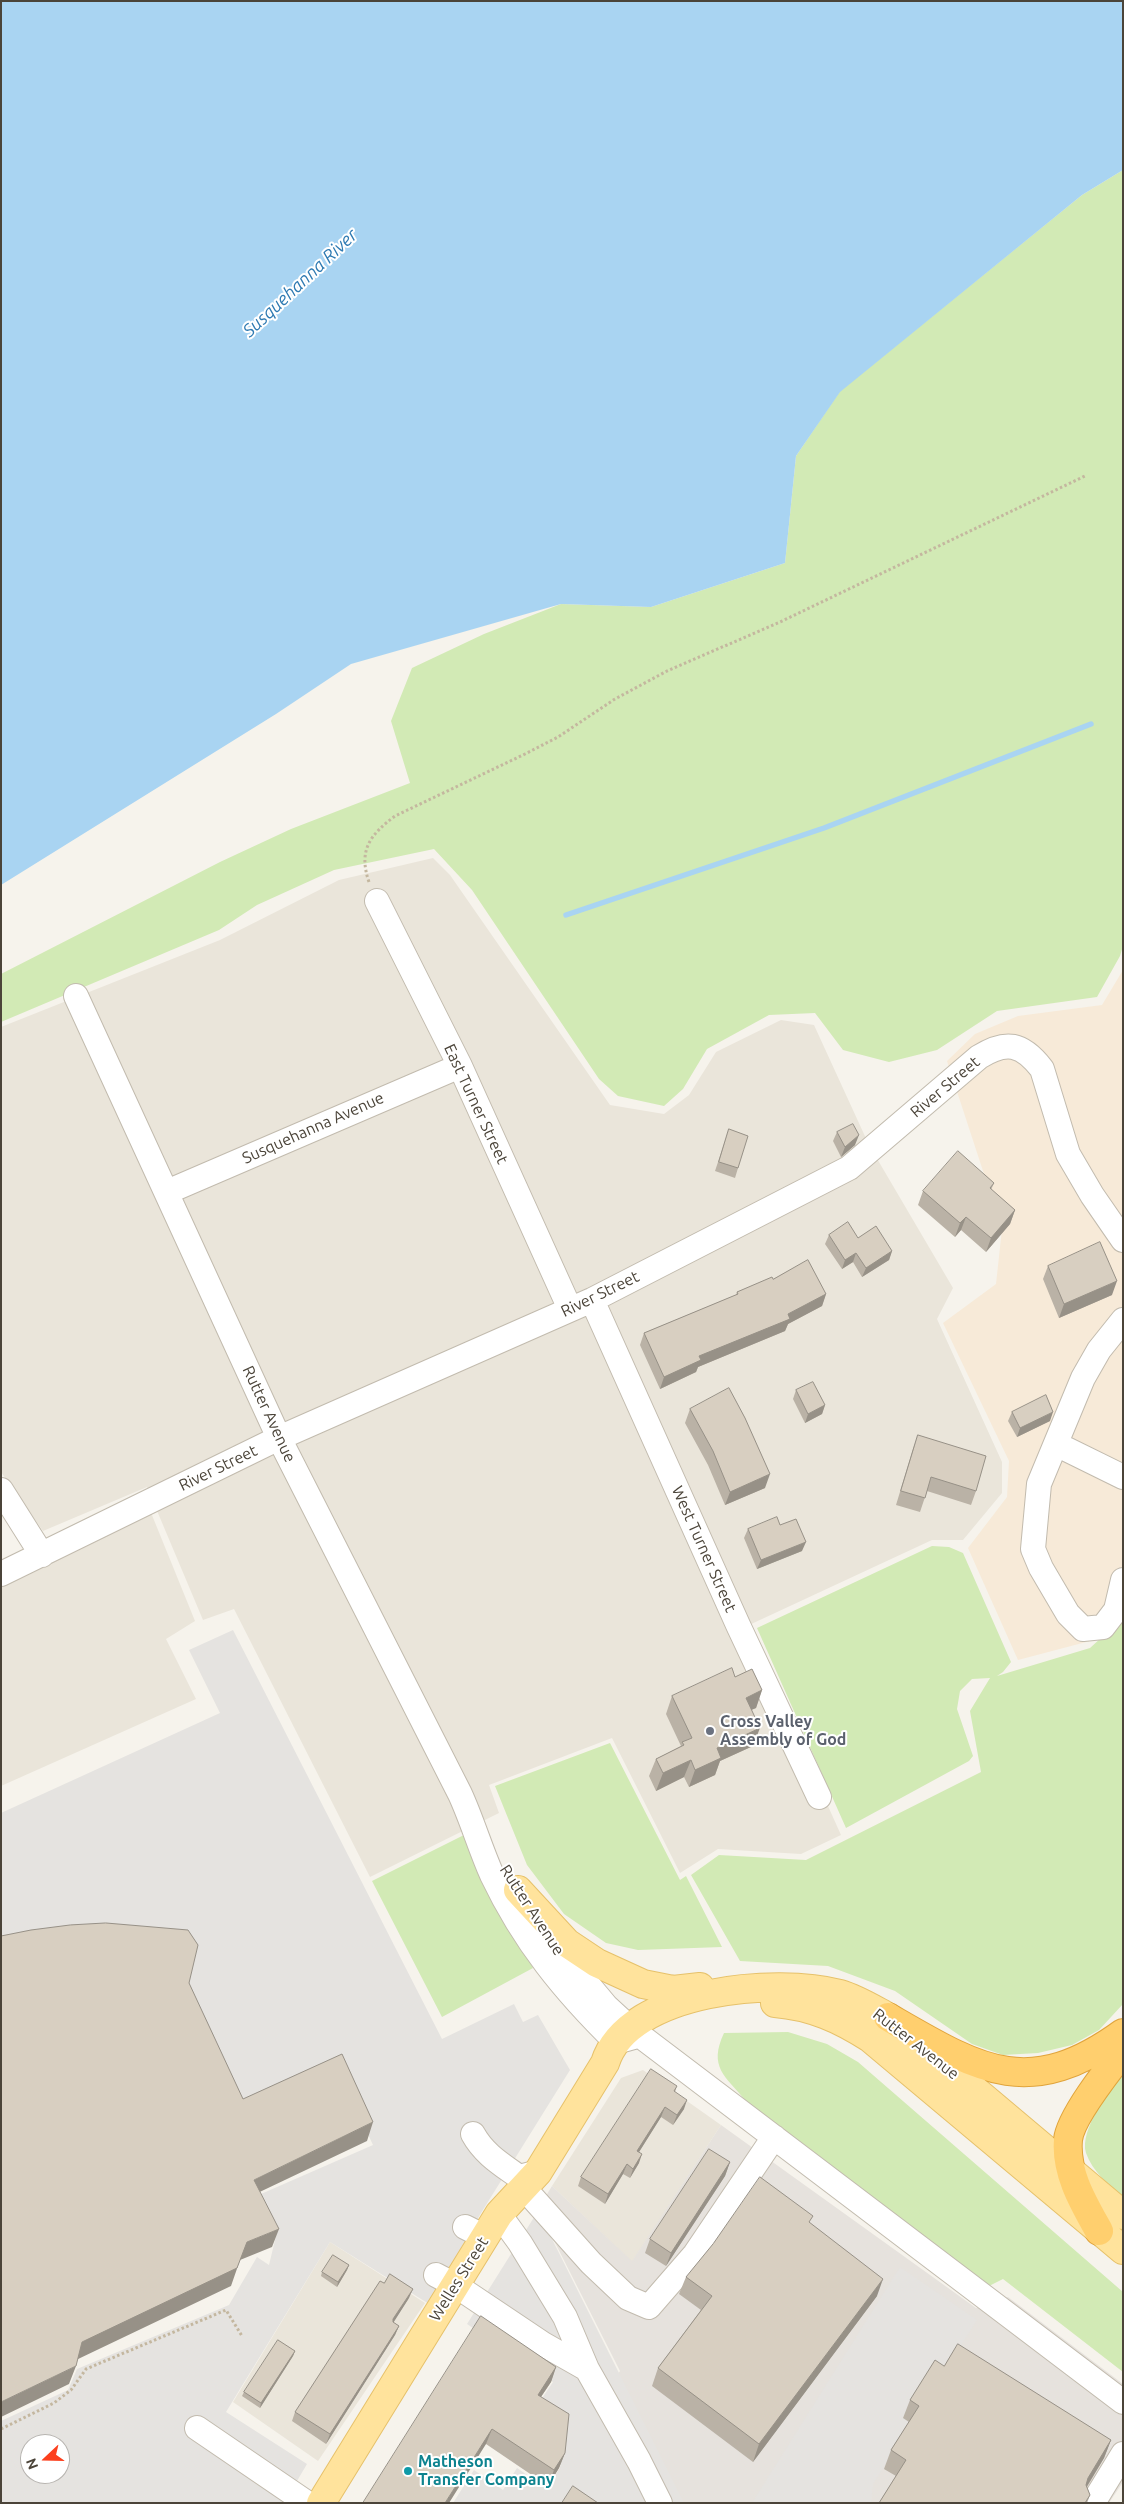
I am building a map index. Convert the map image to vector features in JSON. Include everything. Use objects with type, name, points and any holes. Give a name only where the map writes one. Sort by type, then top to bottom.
[{"type":"highway","points":[[888,2018],[953,2054],[977,2064],[1024,2073],[1046,2071],[1084,2059],[1123,2033]]},
{"type":"highway","points":[[1100,2231],[1080,2196],[1068,2154],[1068,2138],[1084,2105],[1123,2052]]},
{"type":"main road","points":[[518,1890],[567,1942],[620,1975],[643,1984],[673,1990],[710,1986],[757,1987]]},
{"type":"main road","name":"Rutter Avenue","points":[[623,2042],[654,2012],[679,2002],[713,1993],[757,1987],[788,1987],[841,1994],[888,2018],[1123,2215]]},
{"type":"main road","name":"Rutter Avenue","points":[[623,2042],[684,2014],[731,2004],[785,2004],[827,2014],[870,2038],[1123,2250]]},
{"type":"main road","name":"Welles Street","points":[[321,2503],[475,2232],[499,2214],[530,2179],[623,2042]]},
{"type":"street","name":"East Turner Street","points":[[376,901],[581,1304]]},
{"type":"street","name":"Rutter Avenue","points":[[76,996],[279,1438],[474,1824],[544,1933],[570,1966],[606,2006],[623,2042]]},
{"type":"street","name":"River Street","points":[[1,1574],[279,1438],[581,1304],[849,1168],[979,1057],[993,1049],[1008,1045],[1021,1049],[1033,1058],[1042,1069],[1068,1154],[1092,1195],[1123,1240]]},
{"type":"street","name":"Susquehanna Avenue","points":[[167,1192],[460,1066]]},
{"type":"street","name":"West Turner Street","points":[[581,1304],[734,1616],[819,1796]]},
{"type":"street","points":[[1123,1320],[1099,1350],[1083,1378],[1039,1484],[1032,1549],[1068,1614],[1083,1629],[1103,1626],[1116,1610],[1123,1580]]},
{"type":"street","points":[[1056,1444],[1123,1477]]},
{"type":"street","points":[[1,1490],[42,1555]]},
{"type":"street","name":"Rutter Avenue","points":[[474,1824],[492,1874],[526,1937],[570,1996],[623,2042],[774,2137],[1123,2402]]},
{"type":"street","points":[[472,2134],[491,2158],[519,2177],[530,2179],[591,2263],[628,2298],[649,2307],[695,2254],[774,2137]]},
{"type":"street","points":[[499,2214],[520,2243],[565,2317],[587,2370],[639,2461],[660,2503]]},
{"type":"street","points":[[446,2280],[543,2344],[587,2370]]},
{"type":"street","points":[[197,2428],[307,2503]]},
{"type":"street","points":[[1092,2503],[1123,2454]]},
{"type":"path","points":[[376,901],[365,871],[365,851],[368,840],[379,828],[395,816],[525,754],[558,736],[615,699],[667,671],[780,622],[1085,476]]},
{"type":"path","points":[[1,2429],[54,2403],[72,2390],[86,2369],[226,2310],[242,2336]]},
{"type":"shaded area","points":[[433,858],[450,875],[610,1105],[664,1114],[689,1095],[716,1052],[781,1020],[814,1025],[869,1145],[953,1288],[937,1319],[1002,1462],[1002,1493],[963,1540],[932,1540],[747,1626],[841,1835],[801,1854],[718,1849],[680,1873],[612,1738],[489,1785],[499,1813],[370,1877],[234,1609],[203,1620],[147,1487],[43,1531],[1,1472],[1,1027],[220,940],[339,880]]},
{"type":"shaded area","points":[[1123,970],[1123,1612],[1090,1641],[1018,1660],[968,1548],[1007,1497],[1009,1461],[943,1323],[996,1284],[1002,1229],[947,1061],[975,1034],[1018,1016],[1102,1005]]},
{"type":"shaded area","points":[[143,1493],[195,1621],[166,1639],[196,1699],[1,1786],[1,1562]]},
{"type":"shaded area","points":[[233,1630],[442,2039],[514,2004],[523,2022],[538,2015],[570,2070],[481,2213],[429,2304],[330,2242],[226,2412],[307,2464],[284,2503],[1,2503],[1,2421],[68,2390],[77,2369],[229,2305],[257,2257],[269,2265],[277,2232],[261,2194],[373,2145],[336,2066],[239,2111],[1,1938],[1,1813],[220,1713],[189,1650]]},
{"type":"shaded area","points":[[643,2070],[721,2125],[632,2262],[552,2186],[621,2078]]},
{"type":"shaded area","points":[[721,2125],[976,2308],[1008,2297],[1123,2384],[1123,2482],[1109,2503],[538,2503],[620,2371],[538,2209],[552,2186],[632,2261]]},
{"type":"shaded area","points":[[538,2211],[684,2503],[453,2503],[474,2470],[503,2490],[517,2468],[546,2488],[560,2469],[564,2429],[534,2410],[553,2382],[467,2324]]},
{"type":"shaded area","points":[[330,2242],[425,2303],[318,2461],[233,2402]]},
{"type":"shaded area","points":[[900,2267],[977,2320],[873,2484],[871,2503],[752,2503]]},
{"type":"green space","points":[[1123,170],[1123,946],[1120,956],[1097,997],[997,1011],[937,1050],[889,1062],[843,1050],[815,1013],[769,1015],[707,1049],[683,1089],[664,1106],[618,1096],[599,1079],[472,890],[434,849],[334,870],[257,905],[219,930],[1,1022],[1,974],[220,862],[291,829],[410,783],[391,721],[412,668],[484,634],[561,604],[651,607],[785,563],[796,456],[840,391],[1082,195]]},
{"type":"green space","points":[[932,1546],[949,1547],[963,1553],[1011,1662],[997,1676],[1090,1648],[1123,1618],[1123,2004],[1099,2030],[1072,2045],[1038,2053],[1003,2055],[972,2044],[895,1991],[828,1966],[740,1961],[691,1875],[719,1855],[806,1860],[981,1772],[970,1711],[990,1678],[972,1679],[960,1691],[957,1709],[973,1756],[969,1761],[846,1828],[757,1628]]},
{"type":"green space","points":[[610,1743],[680,1880],[686,1876],[722,1947],[638,1950],[606,1943],[564,1914],[527,1865],[495,1786]]},
{"type":"green space","points":[[464,1835],[533,1968],[442,2017],[372,1881]]},
{"type":"green space","points":[[788,2032],[827,2044],[858,2062],[1123,2292],[1123,2372],[1003,2279],[989,2286],[746,2101],[726,2077],[718,2063],[719,2045],[724,2033]]},
{"type":"green space","points":[[1123,2069],[1123,2199],[1092,2166],[1086,2153],[1085,2144],[1091,2121]]},
{"type":"water","name":"Susquehanna River","points":[[1,1],[1123,1],[1123,170],[1082,195],[840,392],[796,456],[785,563],[651,607],[561,604],[351,664],[276,714],[1,885]]},
{"type":"building","points":[[853,1124],[859,1135],[845,1147],[837,1132]]},
{"type":"building","points":[[729,1129],[748,1136],[738,1168],[719,1162]]},
{"type":"building","points":[[958,1151],[994,1183],[990,1188],[1015,1210],[991,1238],[966,1217],[960,1223],[923,1191]]},
{"type":"building","points":[[848,1222],[858,1238],[876,1226],[892,1251],[866,1268],[856,1253],[845,1260],[829,1235]]},
{"type":"building","points":[[1100,1242],[1117,1281],[1064,1304],[1048,1266]]},
{"type":"building","points":[[808,1260],[826,1294],[788,1314],[790,1319],[699,1356],[701,1360],[664,1377],[644,1333],[738,1294],[737,1292],[772,1277],[773,1279]]},
{"type":"building","points":[[813,1382],[825,1405],[808,1414],[796,1390]]},
{"type":"building","points":[[729,1388],[745,1418],[770,1474],[730,1492],[713,1451],[690,1409]]},
{"type":"building","points":[[1046,1395],[1053,1412],[1020,1428],[1012,1412]]},
{"type":"building","points":[[918,1435],[986,1456],[976,1491],[931,1477],[925,1498],[901,1491]]},
{"type":"building","points":[[777,1517],[780,1525],[796,1519],[806,1542],[761,1560],[748,1529]]},
{"type":"building","name":"Cross Valley Assembly of God","points":[[732,1668],[735,1677],[752,1669],[762,1690],[746,1698],[760,1728],[717,1748],[721,1758],[695,1770],[691,1760],[663,1773],[656,1759],[684,1745],[682,1742],[692,1738],[672,1696]]},
{"type":"building","points":[[106,1923],[188,1930],[198,1945],[189,1983],[243,2099],[342,2054],[373,2122],[254,2180],[279,2229],[247,2242],[237,2268],[82,2342],[76,2366],[1,2402],[1,1936],[70,1925]]},
{"type":"building","points":[[651,2069],[677,2086],[674,2091],[687,2100],[677,2115],[665,2107],[637,2151],[642,2154],[633,2169],[627,2164],[608,2194],[581,2177]]},
{"type":"building","points":[[709,2149],[730,2162],[671,2253],[650,2239]]},
{"type":"building","points":[[760,2177],[813,2216],[809,2222],[883,2279],[759,2444],[658,2368],[712,2296],[686,2277],[713,2244]]},
{"type":"building","points":[[333,2255],[349,2265],[338,2282],[322,2272]]},
{"type":"building","points":[[390,2274],[413,2289],[393,2319],[393,2322],[399,2326],[330,2434],[295,2412],[380,2281],[384,2283]]},
{"type":"building","points":[[481,2316],[556,2367],[538,2395],[569,2414],[565,2453],[554,2470],[492,2429],[445,2503],[363,2503]]},
{"type":"building","points":[[278,2340],[295,2351],[261,2403],[244,2392]]},
{"type":"building","points":[[958,2344],[1111,2440],[1088,2478],[1086,2485],[1090,2495],[1085,2503],[879,2503],[906,2460],[891,2450],[919,2406],[910,2400],[935,2360],[944,2366]]},
{"type":"building","points":[[573,2486],[598,2503],[562,2503]]},
{"type":"waterway","points":[[566,915],[824,828],[1091,724]]},
{"type":"place","name":"Cross Valley Assembly of God","points":[[710,1731]]},
{"type":"place","name":"Matheson Transfer Company","points":[[408,2471]]}]
